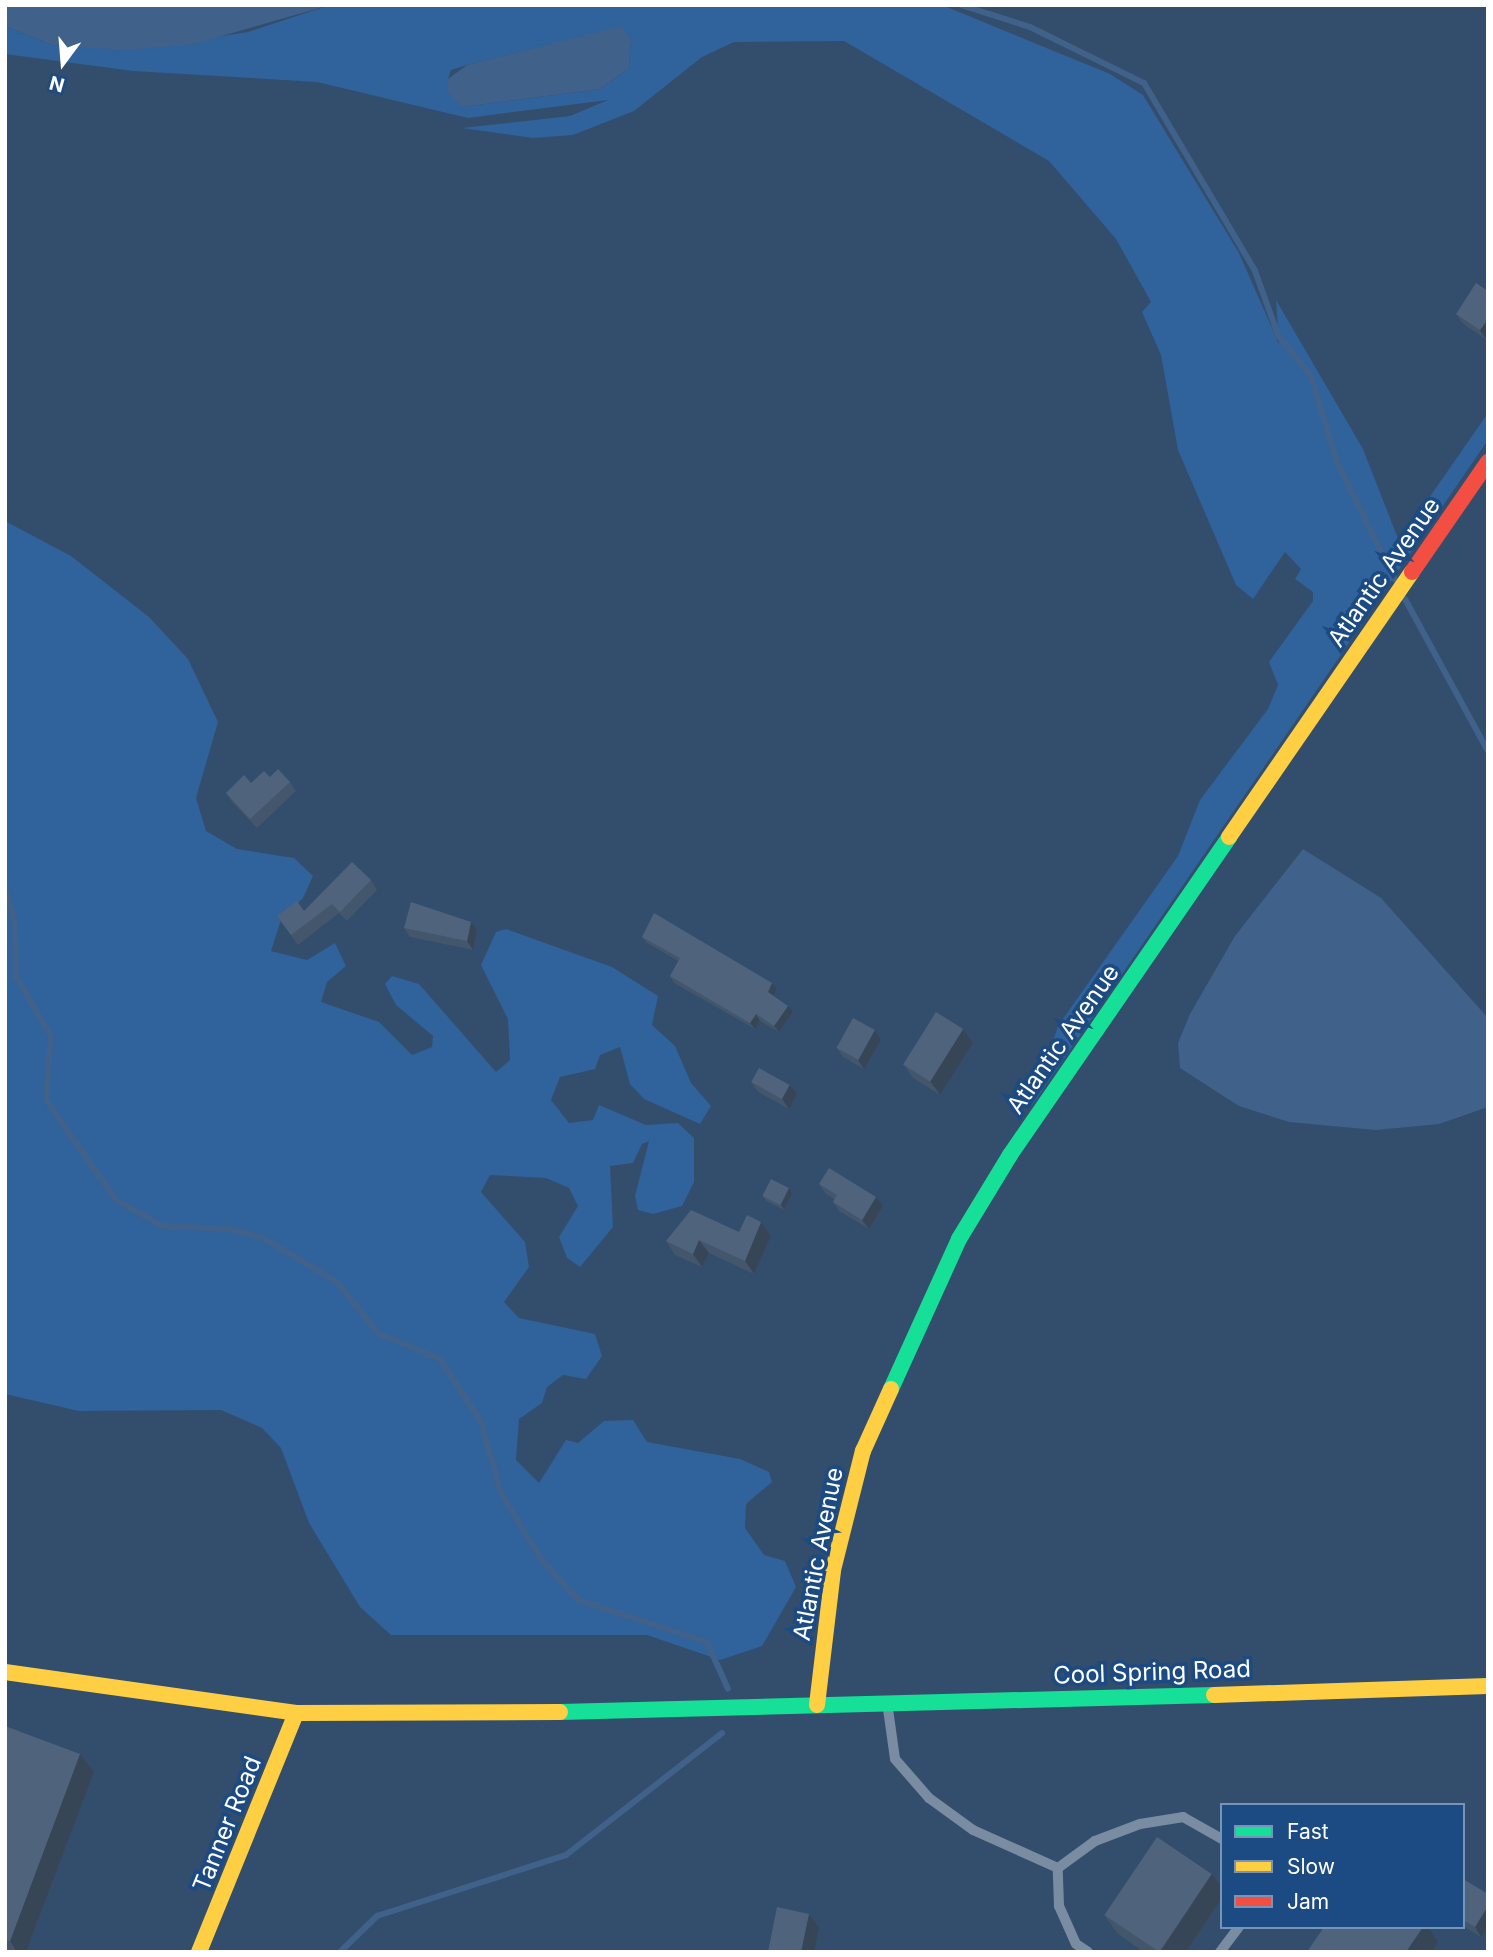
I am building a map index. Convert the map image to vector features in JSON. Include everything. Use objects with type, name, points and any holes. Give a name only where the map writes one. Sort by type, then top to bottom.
[{"type":"main road","name":"Atlantic Avenue","points":[[817,1706],[833,1570],[863,1451],[954,1249],[1010,1155],[1488,462]]},
{"type":"main road","name":"Cool Spring Road","points":[[5,1672],[296,1713],[817,1706],[1488,1686]]},
{"type":"main road","name":"Tanner Road","points":[[199,1952],[296,1713]]},
{"type":"lane","points":[[887,1703],[895,1759],[929,1798],[973,1829],[1058,1868]]},
{"type":"lane","points":[[1058,1868],[1096,1841],[1140,1824],[1183,1817],[1220,1838]]},
{"type":"lane","points":[[1058,1868],[1059,1906],[1076,1944],[1088,1952]]},
{"type":"lane","points":[[1220,1952],[1237,1929]]},
{"type":"shaded area","points":[[5,5],[330,5],[194,44],[127,50],[52,45],[5,26]]},
{"type":"shaded area","points":[[330,5],[942,5],[1110,74],[1143,95],[1239,253],[1279,344],[1276,300],[1363,449],[1399,541],[1488,413],[1488,440],[1031,1107],[1058,1026],[1178,856],[1200,800],[1268,709],[1278,685],[1269,662],[1313,601],[1313,592],[1295,579],[1301,569],[1285,552],[1253,599],[1236,585],[1178,450],[1161,355],[1142,312],[1151,302],[1116,239],[1049,161],[844,41],[734,42],[702,57],[634,111],[573,135],[533,138],[462,128],[570,116],[608,100],[468,118],[317,82],[133,71],[5,54],[5,26],[52,45],[138,49],[248,32]],"holes":[[[622,27],[631,40],[629,68],[600,89],[462,107],[448,79],[451,70],[467,65]]]},
{"type":"shaded area","points":[[622,26],[631,40],[629,68],[600,89],[462,107],[447,91],[448,79],[467,65]]},
{"type":"shaded area","points":[[5,521],[71,556],[149,617],[188,659],[218,722],[196,798],[206,831],[237,849],[294,858],[313,876],[303,898],[281,920],[271,951],[307,960],[335,943],[346,966],[327,982],[321,1002],[379,1022],[412,1055],[432,1047],[433,1036],[396,1005],[385,984],[392,976],[419,984],[496,1072],[510,1060],[508,1019],[481,965],[496,932],[506,929],[612,967],[658,996],[652,1025],[675,1046],[691,1083],[711,1106],[700,1124],[644,1099],[630,1084],[620,1047],[600,1055],[595,1069],[560,1077],[551,1100],[569,1123],[593,1120],[599,1105],[646,1125],[678,1123],[694,1138],[694,1182],[682,1206],[653,1214],[638,1210],[635,1196],[649,1141],[642,1144],[633,1163],[610,1166],[613,1227],[580,1267],[567,1258],[559,1237],[578,1206],[569,1188],[546,1178],[490,1175],[481,1192],[525,1242],[529,1267],[504,1302],[519,1318],[595,1334],[602,1356],[586,1379],[563,1375],[547,1387],[542,1403],[519,1419],[516,1460],[539,1483],[566,1440],[578,1443],[604,1421],[633,1420],[647,1442],[740,1459],[769,1472],[772,1482],[746,1504],[745,1528],[764,1555],[785,1561],[796,1587],[762,1646],[720,1660],[647,1635],[391,1635],[360,1607],[309,1523],[281,1448],[262,1428],[221,1410],[79,1411],[5,1394]]},
{"type":"shaded area","points":[[1303,849],[1381,898],[1488,1018],[1488,1107],[1439,1124],[1376,1130],[1289,1122],[1239,1106],[1180,1068],[1178,1043],[1190,1014],[1235,936]]},
{"type":"building","points":[[1476,283],[1488,291],[1488,319],[1480,330],[1456,314]]},
{"type":"building","points":[[278,769],[290,782],[250,819],[226,793],[244,775],[251,783],[264,771],[270,777]]},
{"type":"building","points":[[352,862],[371,880],[340,912],[332,904],[291,935],[277,916],[297,901],[304,911]]},
{"type":"building","points":[[411,902],[471,922],[467,941],[404,928]]},
{"type":"building","points":[[654,913],[772,983],[768,992],[788,1006],[774,1026],[756,1014],[750,1023],[670,976],[680,958],[642,937]]},
{"type":"building","points":[[936,1012],[963,1029],[930,1082],[903,1065]]},
{"type":"building","points":[[853,1018],[875,1030],[858,1060],[837,1048]]},
{"type":"building","points":[[759,1068],[790,1085],[782,1099],[751,1082]]},
{"type":"building","points":[[829,1168],[876,1197],[862,1220],[833,1202],[837,1195],[819,1184]]},
{"type":"building","points":[[771,1179],[789,1188],[780,1205],[762,1196]]},
{"type":"building","points":[[691,1210],[739,1232],[747,1215],[761,1222],[745,1261],[699,1240],[693,1254],[666,1241]]},
{"type":"building","points":[[5,1726],[80,1754],[10,1941],[5,1940]]},
{"type":"building","points":[[1157,1837],[1212,1874],[1159,1952],[1104,1915]]},
{"type":"building","points":[[1465,1880],[1488,1894],[1488,1906],[1475,1927],[1465,1921]]},
{"type":"building","points":[[777,1907],[809,1914],[801,1952],[768,1952]]},
{"type":"building","points":[[1323,1929],[1422,1929],[1406,1952],[1307,1952]]},
{"type":"waterway","points":[[961,5],[1030,27],[1144,83],[1255,271],[1278,335],[1311,376],[1337,462],[1395,580]]},
{"type":"waterway","points":[[1405,599],[1488,751]]},
{"type":"waterway","points":[[5,889],[15,922],[16,977],[51,1036],[46,1100],[116,1200],[163,1226],[231,1229],[263,1238],[337,1282],[379,1334],[440,1359],[481,1422],[501,1493],[541,1559],[578,1600],[707,1642],[728,1689]]},
{"type":"waterway","points":[[340,1952],[377,1916],[566,1855],[722,1733]]},
{"type":"traffic: fast","points":[[891,1389],[959,1239],[1010,1155],[1229,837]]},
{"type":"traffic: fast","points":[[560,1712],[1214,1695]]},
{"type":"traffic: slow","points":[[1229,837],[1412,572]]},
{"type":"traffic: slow","points":[[817,1705],[833,1570],[863,1451],[891,1389]]},
{"type":"traffic: slow","points":[[5,1672],[296,1713],[560,1712]]},
{"type":"traffic: slow","points":[[1214,1695],[1488,1686]]},
{"type":"traffic: slow","points":[[199,1952],[296,1713]]},
{"type":"traffic: jam","points":[[1412,572],[1488,462]]}]
